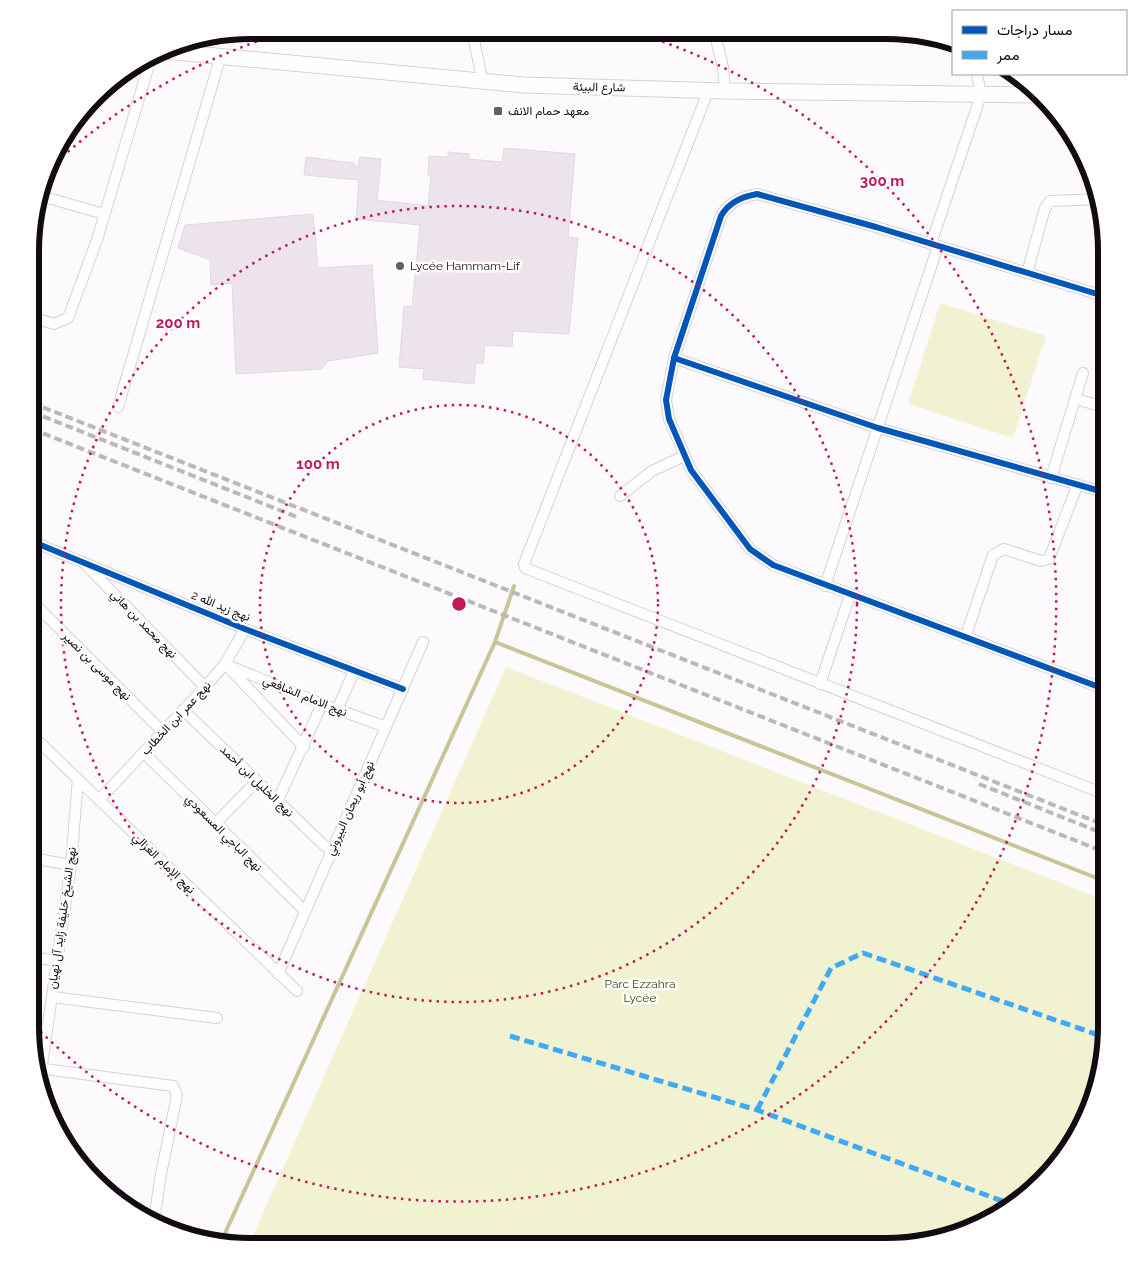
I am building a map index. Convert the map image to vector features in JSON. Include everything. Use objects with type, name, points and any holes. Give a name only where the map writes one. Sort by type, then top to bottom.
[{"type":"main road","name":"شارع البيئة","points":[[178,52],[483,83],[725,91],[872,91],[1030,95]]},
{"type":"street","points":[[474,39],[483,83]]},
{"type":"street","points":[[716,39],[723,67],[725,91]]},
{"type":"street","points":[[118,407],[222,55]]},
{"type":"street","points":[[39,319],[54,324],[68,318],[104,214],[149,65]]},
{"type":"street","points":[[825,586],[878,428],[981,95],[978,75]]},
{"type":"street","points":[[709,89],[524,566],[526,569],[1098,792]]},
{"type":"street","points":[[1098,294],[757,194],[744,197],[725,208],[721,216],[674,358],[666,400],[669,419],[691,470],[750,549],[773,564],[825,586],[1098,687]]},
{"type":"street","points":[[46,197],[104,214]]},
{"type":"street","points":[[1027,272],[1045,208],[1050,201],[1092,199]]},
{"type":"street","points":[[674,358],[878,428],[1098,491]]},
{"type":"street","points":[[1051,478],[1083,373]]},
{"type":"street","points":[[1076,399],[1098,406]]},
{"type":"street","points":[[620,496],[652,470],[684,456]]},
{"type":"street","points":[[965,638],[993,555],[1004,549],[1041,561],[1049,559],[1077,486]]},
{"type":"street","name":"نهج زيد الله 2","points":[[39,544],[245,629],[403,689]]},
{"type":"street","name":"نهج محمد بن هاني","points":[[82,561],[205,687]]},
{"type":"street","points":[[820,684],[850,595]]},
{"type":"street","name":"نهج موسى بن نصير","points":[[39,608],[163,732]]},
{"type":"street","name":"نهج عمر ابن الخطاب","points":[[99,800],[225,664],[245,629]]},
{"type":"street","name":"نهج أبو ريحان البيروني","points":[[278,974],[423,642]]},
{"type":"street","points":[[225,664],[304,747]]},
{"type":"street","name":"نهج الامام الشافعي","points":[[225,664],[337,710],[386,727]]},
{"type":"street","points":[[337,710],[354,671]]},
{"type":"street","points":[[278,800],[304,747],[322,704]]},
{"type":"street","name":"نهج الخليل ابن أحمد","points":[[183,710],[331,852]]},
{"type":"street","name":"نهج الإمام الغزالي","points":[[39,742],[297,992]]},
{"type":"street","name":"نهج الباجي المسعودي","points":[[144,753],[305,911]]},
{"type":"street","name":"نهج الشيخ خليفة زايد آل نهيان","points":[[41,1056],[52,997],[71,865],[78,779]]},
{"type":"street","points":[[216,824],[257,781]]},
{"type":"street","points":[[39,859],[71,865]]},
{"type":"street","points":[[39,958],[57,961]]},
{"type":"street","points":[[52,997],[218,1018]]},
{"type":"street","points":[[43,1069],[173,1086],[177,1095],[160,1179],[155,1215]]},
{"type":"green space","points":[[940,303],[1046,336],[1013,438],[908,404]]},
{"type":"green space","name":"Parc Ezzahra Lycée","points":[[506,667],[1098,897],[1098,1040],[1091,1081],[1082,1107],[1063,1144],[1046,1166],[1026,1186],[1004,1203],[967,1222],[941,1231],[900,1238],[252,1238]]},
{"type":"building","points":[[504,148],[575,154],[568,237],[578,238],[569,334],[513,331],[512,347],[485,345],[483,364],[476,363],[474,384],[423,379],[424,369],[399,367],[404,306],[412,307],[420,225],[356,219],[359,180],[304,175],[306,157],[353,163],[358,167],[360,157],[381,159],[377,200],[428,206],[431,175],[428,175],[429,156],[448,157],[448,152],[469,154],[469,159],[502,162]]},
{"type":"building","points":[[313,214],[318,268],[372,265],[378,353],[328,361],[322,369],[236,374],[232,283],[211,285],[210,260],[178,248],[185,225]]},
{"type":"waterway","points":[[224,1236],[495,642],[514,586]]},
{"type":"waterway","points":[[495,642],[1098,878]]},
{"type":"railway","points":[[39,406],[1098,822]]},
{"type":"railway","points":[[39,415],[297,517]]},
{"type":"railway","points":[[39,432],[1098,849]]},
{"type":"railway","points":[[979,784],[1098,831]]},
{"type":"marked path","points":[[757,1110],[831,968],[863,953],[1098,1035]]},
{"type":"marked path","points":[[510,1036],[757,1110],[1005,1202]]},
{"type":"cycle path","points":[[1098,294],[876,227],[757,194],[751,195],[732,204],[721,216],[674,358],[666,400],[669,419],[691,470],[750,549],[773,565],[1098,687]]},
{"type":"cycle path","points":[[674,358],[878,428],[1098,490]]},
{"type":"cycle path","points":[[39,544],[245,629],[403,689]]},
{"type":"place","name":"معهد حمام الانف","points":[[498,111]]},
{"type":"place","name":"Lycée Hammam-Lif","points":[[400,266]]}]
